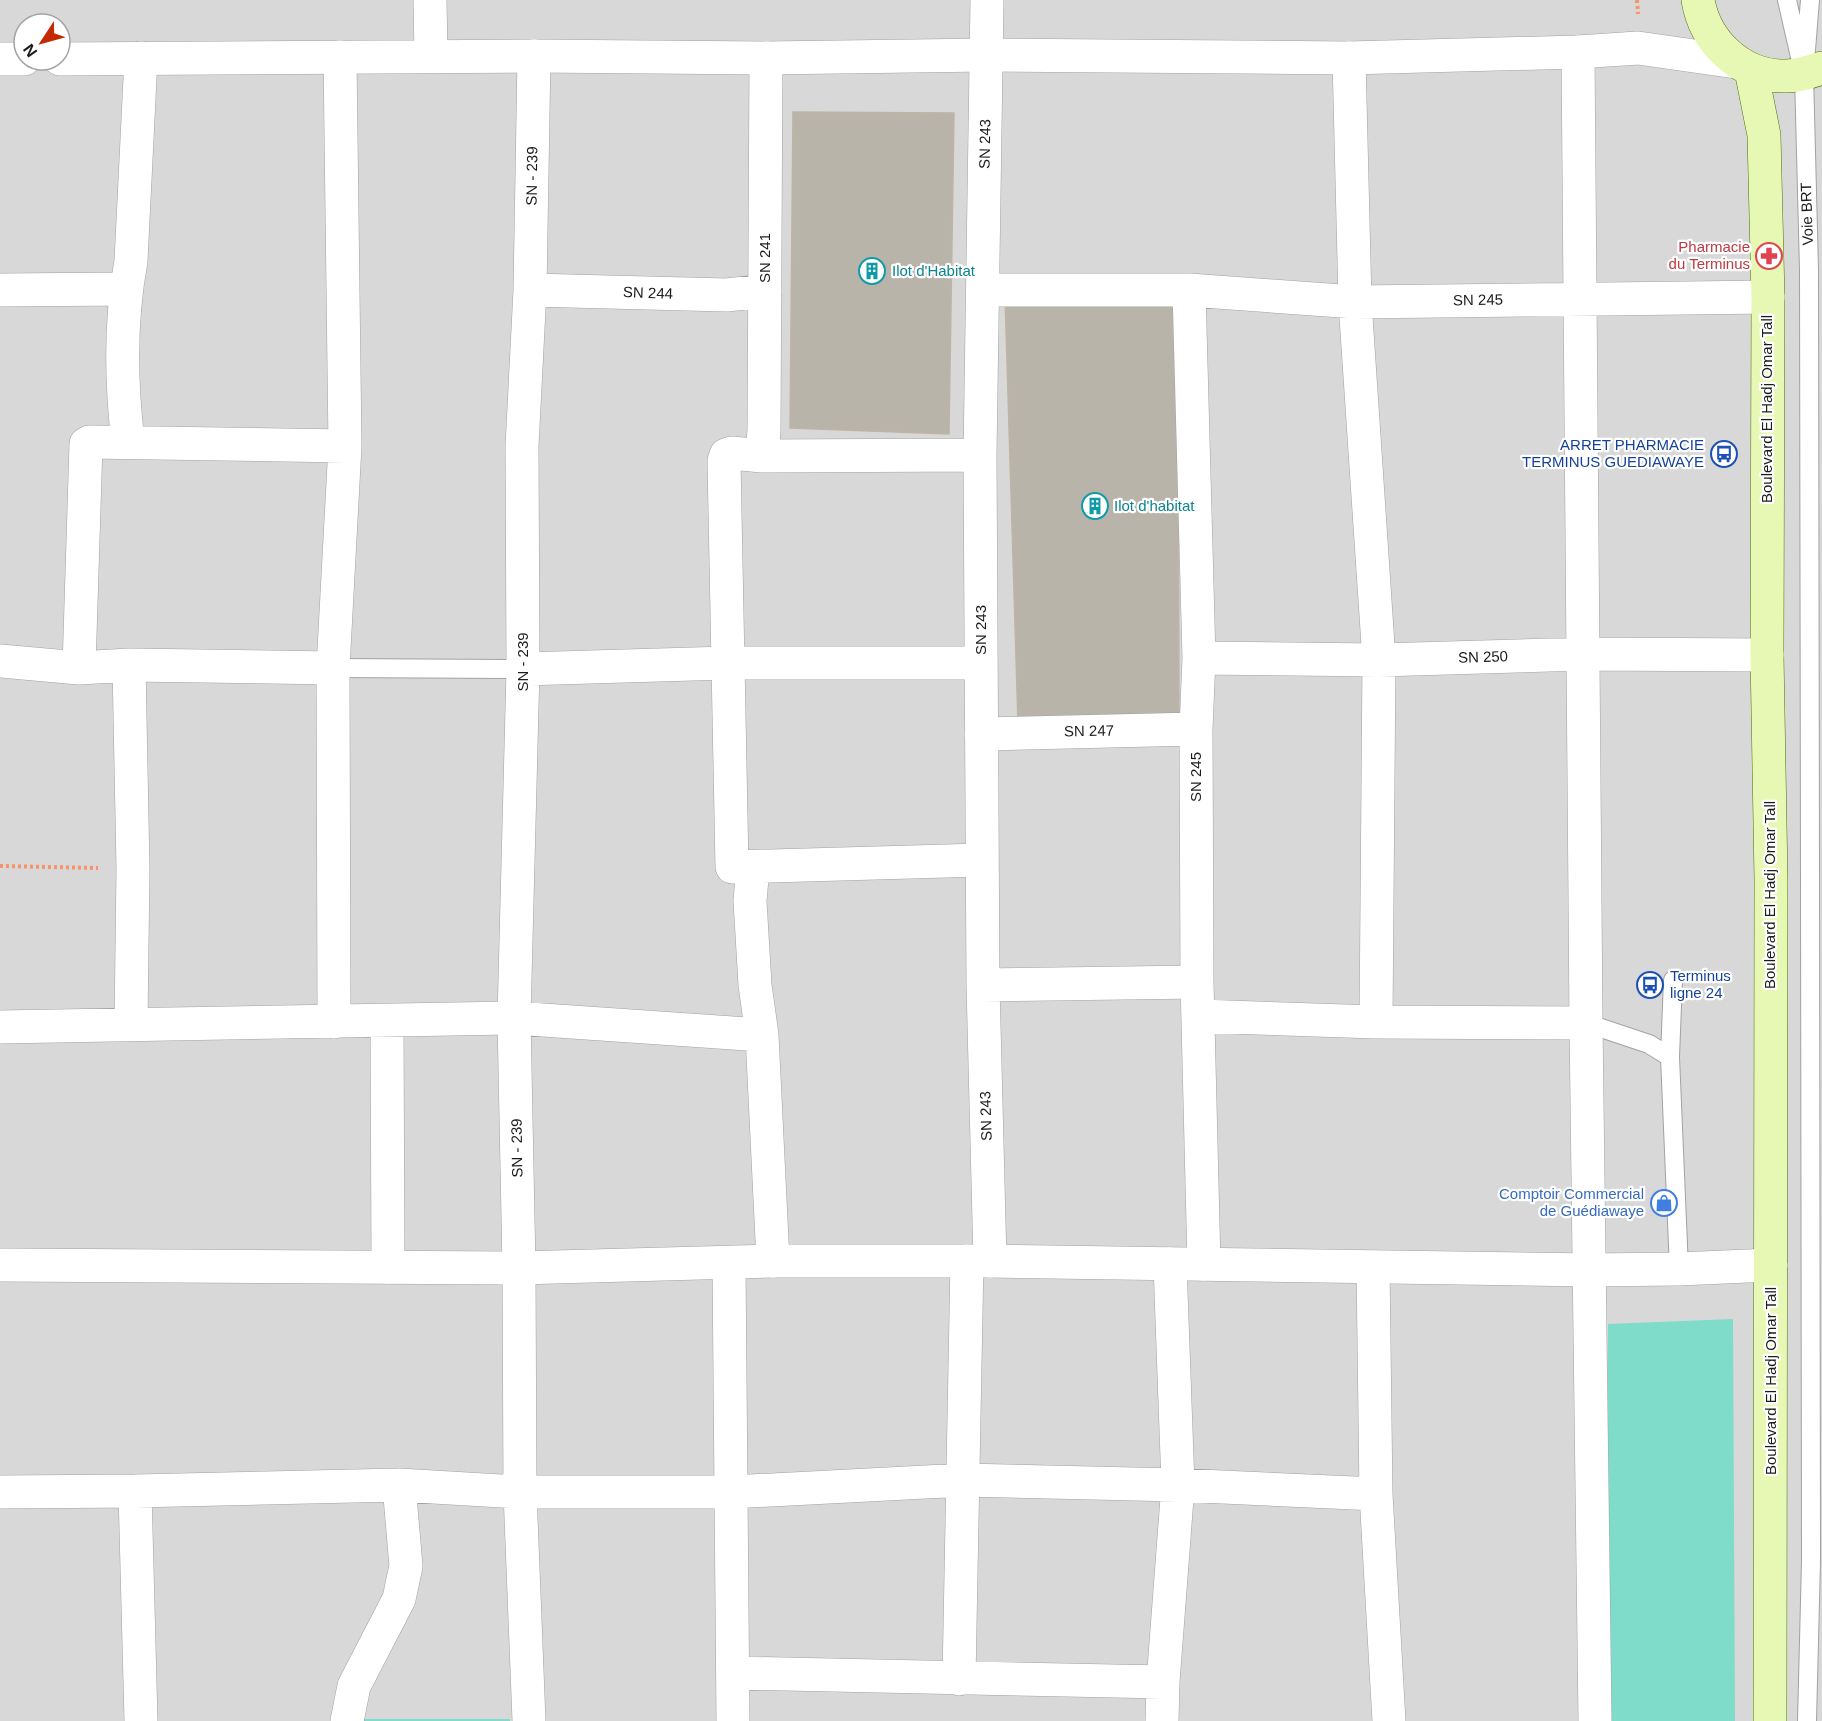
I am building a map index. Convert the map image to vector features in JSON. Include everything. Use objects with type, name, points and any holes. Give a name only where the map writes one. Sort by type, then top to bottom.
[{"type":"main road","points":[[1698,0],[1701,17],[1715,42],[1744,66],[1768,75],[1786,76],[1813,71]]},
{"type":"main road","name":"Boulevard El Hadj Omar Tall","points":[[1744,66],[1764,135],[1768,297],[1767,655],[1771,879],[1770,1721]]},
{"type":"street","points":[[430,0],[431,56]]},
{"type":"street","name":"SN 243","points":[[959,1679],[964,1480],[979,1261],[982,985],[980,455],[987,0]]},
{"type":"street","points":[[72,59],[431,56],[766,58],[987,55],[1349,58],[1578,52],[1638,48],[1744,66]]},
{"type":"street","points":[[1578,52],[1586,1023],[1595,1721]]},
{"type":"street","name":"SN - 239","points":[[529,1721],[520,1492],[519,1268],[514,1017],[524,669],[522,446],[530,290],[534,56]]},
{"type":"street","points":[[334,1022],[333,668],[345,446],[340,57]]},
{"type":"street","points":[[128,442],[123,399],[126,289],[131,261],[141,58]]},
{"type":"street","name":"SN 241","points":[[762,456],[766,58]]},
{"type":"street","points":[[1349,58],[1355,302],[1379,660],[1376,1022]]},
{"type":"street","points":[[0,290],[126,289]]},
{"type":"street","name":"SN 244","points":[[530,290],[726,295],[765,291]]},
{"type":"street","name":"SN 245","points":[[983,290],[1189,290],[1355,302],[1768,297]]},
{"type":"street","name":"SN 245","points":[[1189,290],[1199,658],[1196,729],[1197,982],[1204,1264]]},
{"type":"street","points":[[79,668],[84,446],[89,442],[128,442],[345,446]]},
{"type":"street","points":[[980,455],[762,456],[732,453],[726,455],[724,461],[732,867],[982,860]]},
{"type":"street","name":"SN 250","points":[[1199,658],[1379,660],[1584,654],[1767,655]]},
{"type":"street","points":[[0,661],[79,668],[129,665],[333,668]]},
{"type":"street","points":[[524,669],[727,663],[981,663]]},
{"type":"street","points":[[129,665],[133,869],[130,1024]]},
{"type":"street","name":"SN 247","points":[[981,734],[1196,729]]},
{"type":"street","points":[[753,867],[750,901],[755,985],[762,1035],[773,1261]]},
{"type":"street","points":[[982,985],[1197,982]]},
{"type":"street","points":[[1199,1016],[1376,1022],[1586,1023]]},
{"type":"street","points":[[0,1027],[514,1017],[762,1035]]},
{"type":"street","points":[[387,1021],[388,1267]]},
{"type":"street","points":[[0,1265],[519,1268],[773,1261],[979,1261],[1590,1270],[1771,1265]]},
{"type":"street","points":[[729,1263],[733,1721]]},
{"type":"street","points":[[1162,1721],[1178,1485],[1170,1264]]},
{"type":"street","points":[[1373,1267],[1376,1494],[1389,1721]]},
{"type":"street","points":[[0,1492],[399,1485],[520,1492],[730,1492],[964,1480],[1178,1485],[1376,1494]]},
{"type":"street","points":[[347,1721],[354,1686],[399,1599],[406,1566],[399,1485]]},
{"type":"street","points":[[135,1491],[141,1721]]},
{"type":"street","points":[[733,1673],[1163,1682]]},
{"type":"lane","name":"Voie BRT","points":[[1787,0],[1813,71]]},
{"type":"lane","name":"Voie BRT","points":[[1807,1721],[1811,1561],[1809,270],[1813,71],[1810,0]]},
{"type":"lane","points":[[333,668],[524,669]]},
{"type":"lane","points":[[1673,980],[1670,1058],[1679,1269]]},
{"type":"lane","points":[[1586,1023],[1649,1044],[1670,1058]]},
{"type":"path","points":[[0,866],[133,869]]},
{"type":"shaded area","points":[[0,0],[1822,0],[1822,1721],[0,1721]]},
{"type":"shaded area","points":[[1733,1319],[1735,1721],[1605,1721],[1608,1324]]},
{"type":"shaded area","points":[[357,1719],[510,1719],[510,1721],[357,1721]]},
{"type":"building","name":"Ilot d'Habitat","points":[[793,112],[954,113],[949,434],[790,428]]},
{"type":"building","name":"Ilot d'habitat","points":[[1005,296],[1178,296],[1179,715],[1018,723]]},
{"type":"place","name":"Pharmacie du Terminus","points":[[1769,256]]},
{"type":"place","name":"Ilot d'Habitat","points":[[872,271]]},
{"type":"place","name":"ARRET PHARMACIE TERMINUS GUEDIAWAYE","points":[[1724,454]]},
{"type":"place","name":"Ilot d'habitat","points":[[1095,506]]},
{"type":"place","name":"Terminus ligne 24","points":[[1650,985]]},
{"type":"place","name":"Comptoir Commercial de Guédiawaye","points":[[1664,1203]]}]
